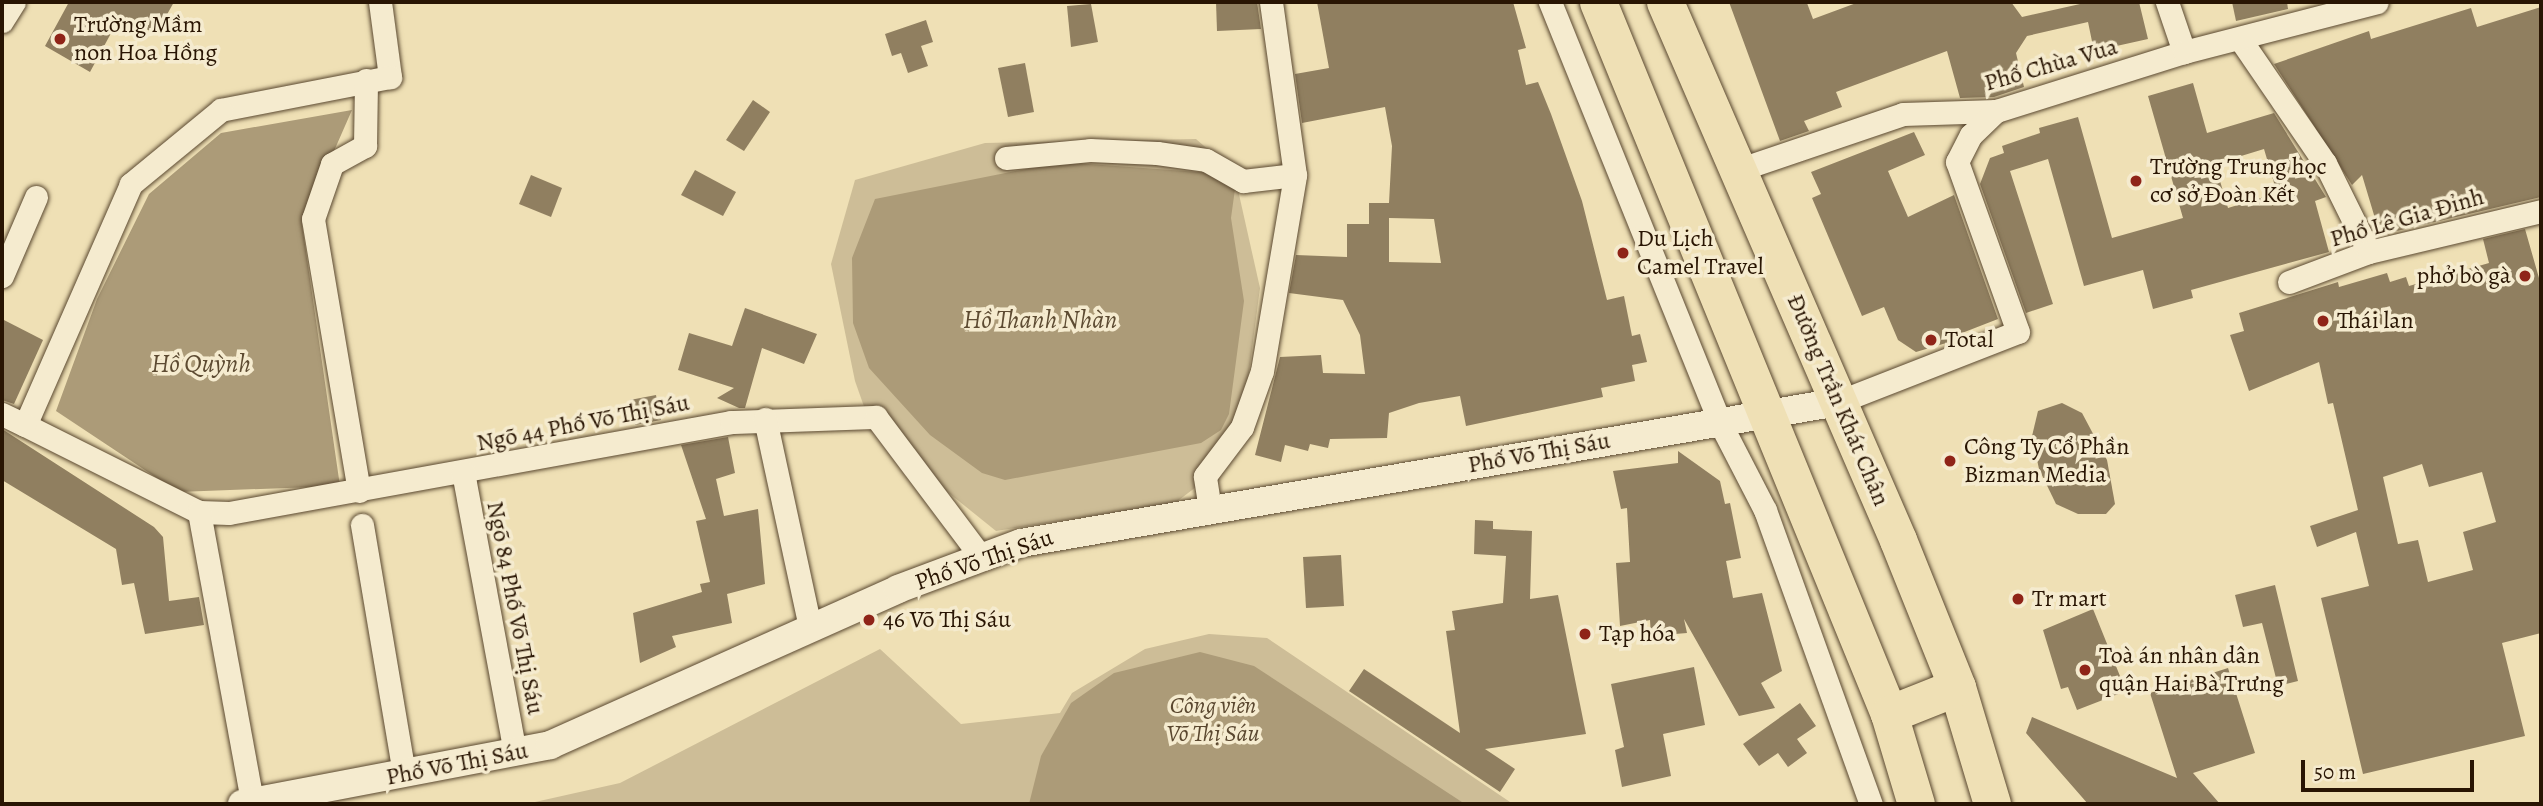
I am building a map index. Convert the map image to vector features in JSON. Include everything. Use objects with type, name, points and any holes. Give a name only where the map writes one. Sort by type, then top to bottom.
[{"type":"main road","points":[[1598,2],[1764,414],[1889,713],[1916,804]]},
{"type":"main road","points":[[1608,2],[1615,42]]},
{"type":"main road","name":"Đường Trần Khát Chân","points":[[1665,2],[1838,402],[1957,687],[1992,804]]},
{"type":"main road","points":[[1889,713],[1957,687]]},
{"type":"street","points":[[2,21],[14,2]]},
{"type":"street","points":[[25,425],[131,184],[221,110],[366,80],[398,79],[380,2]]},
{"type":"street","points":[[1210,509],[1205,476],[1242,427],[1262,372],[1296,175],[1271,2]]},
{"type":"street","points":[[1550,2],[1719,421],[1765,510],[1871,804]]},
{"type":"street","points":[[2167,2],[2185,52]]},
{"type":"street","name":"Phố Chùa Vua","points":[[1738,170],[1903,114],[1996,111],[2185,52],[2377,2]]},
{"type":"street","points":[[2240,38],[2325,163],[2369,252]]},
{"type":"street","points":[[359,491],[313,219],[332,164],[365,146],[366,80]]},
{"type":"street","points":[[1838,402],[2018,332],[1956,162],[1970,135],[1996,111]]},
{"type":"street","points":[[1006,158],[1090,150],[1157,153],[1229,168],[1243,181],[1296,175]]},
{"type":"street","points":[[2,276],[36,197]]},
{"type":"street","name":"Phố Lê Gia Đỉnh","points":[[2289,282],[2369,252],[2541,211]]},
{"type":"street","name":"Phố Võ Thị Sáu","points":[[247,803],[515,753],[578,735],[810,628],[981,557],[1061,533],[1838,402]]},
{"type":"street","points":[[2,414],[199,512],[247,803]]},
{"type":"street","name":"Ngõ 44 Phố Võ Thị Sáu","points":[[199,512],[359,491],[765,419],[876,417],[981,557]]},
{"type":"street","points":[[765,419],[810,628]]},
{"type":"street","name":"Ngõ 84 Phố Võ Thị Sáu","points":[[463,472],[515,753]]},
{"type":"street","points":[[362,525],[404,774]]},
{"type":"green space","name":"Hồ Thanh Nhàn","points":[[1196,139],[1234,172],[1260,288],[1244,410],[1221,468],[1175,503],[996,531],[873,432],[855,381],[831,264],[855,180],[985,143]]},
{"type":"green space","name":"Công viên Võ Thị Sáu","points":[[1209,634],[1267,638],[1513,804],[526,804],[620,783],[880,649],[961,724],[1060,713],[1072,693],[1145,649]]},
{"type":"water","name":"Hồ Quỳnh","points":[[352,110],[302,224],[340,486],[178,492],[56,411],[97,299],[149,194],[221,133]]},
{"type":"water","name":"Hồ Thanh Nhàn","points":[[1061,162],[1212,173],[1235,189],[1231,218],[1244,301],[1229,414],[1221,430],[1201,443],[1005,480],[982,473],[930,435],[869,368],[853,323],[852,258],[875,199]]},
{"type":"water","points":[[1200,652],[1254,666],[1465,804],[1029,804],[1041,756],[1071,703],[1114,673]]},
{"type":"building","points":[[69,2],[174,2],[160,27],[150,31],[136,23],[131,32],[116,24],[90,72],[45,46]]},
{"type":"building","points":[[1216,2],[1257,2],[1261,29],[1217,31]]},
{"type":"building","points":[[1317,2],[1513,2],[1526,48],[1518,50],[1526,85],[1538,82],[1551,114],[1582,201],[1607,300],[1624,296],[1632,336],[1640,334],[1647,362],[1632,365],[1635,381],[1601,388],[1603,397],[1466,426],[1460,396],[1419,403],[1389,413],[1387,438],[1330,439],[1328,448],[1310,444],[1308,451],[1285,445],[1281,462],[1255,455],[1280,357],[1321,355],[1323,373],[1365,374],[1360,335],[1343,300],[1289,293],[1296,255],[1347,257],[1347,224],[1369,224],[1369,203],[1389,203],[1392,146],[1385,107],[1302,123],[1295,74],[1329,68]],"holes":[[[1389,218],[1434,219],[1441,263],[1389,262]]]},
{"type":"building","points":[[1729,2],[1807,3],[1813,19],[1859,2],[2011,2],[2022,17],[2089,2],[2139,2],[2148,39],[2094,51],[2088,22],[2027,36],[2016,53],[2024,87],[1994,97],[1960,98],[1947,51],[1836,92],[1842,107],[1804,121],[1809,131],[1780,141]]},
{"type":"building","points":[[2232,2],[2287,2],[2288,9],[2236,21]]},
{"type":"building","points":[[1091,4],[1098,42],[1071,47],[1067,6]]},
{"type":"building","points":[[2541,7],[2541,197],[2380,235],[2362,175],[2352,185],[2274,64],[2369,31],[2371,39],[2471,8],[2477,27]]},
{"type":"building","points":[[926,20],[933,42],[921,46],[928,66],[908,73],[901,53],[892,56],[885,34]]},
{"type":"building","points":[[1025,63],[1034,112],[1008,117],[998,68]]},
{"type":"building","points":[[2193,83],[2207,133],[2274,113],[2326,197],[2315,201],[2329,252],[2191,290],[2193,298],[2153,309],[2143,270],[2084,286],[2048,159],[2010,171],[2053,304],[2026,313],[1980,184],[1990,158],[2004,153],[2002,146],[2040,133],[2039,128],[2078,117],[2112,238],[2183,218],[2148,96]],"holes":[[[2264,149],[2277,193],[2228,208],[2215,164]]]},
{"type":"building","points":[[753,100],[770,112],[744,151],[726,140]]},
{"type":"building","points":[[1914,132],[1925,155],[1888,171],[1908,217],[1954,195],[1998,319],[1962,333],[1963,338],[1916,352],[1898,340],[1884,307],[1862,316],[1812,198],[1821,194],[1811,172]]},
{"type":"building","points":[[695,170],[736,192],[723,216],[681,195]]},
{"type":"building","points":[[531,175],[562,188],[551,217],[519,204]]},
{"type":"building","points":[[2525,229],[2541,285],[2541,633],[2502,643],[2525,736],[2363,774],[2321,598],[2369,586],[2356,532],[2317,547],[2310,526],[2358,510],[2333,403],[2328,404],[2319,362],[2249,391],[2230,335],[2244,331],[2239,313],[2338,282],[2339,287],[2387,273],[2390,282],[2406,277],[2409,286],[2489,263],[2483,239]],"holes":[[[2422,464],[2429,487],[2482,472],[2496,522],[2463,532],[2473,570],[2428,582],[2418,540],[2398,544],[2383,477]]]},
{"type":"building","points":[[745,308],[817,334],[804,364],[762,348],[745,408],[739,408],[717,398],[734,388],[678,370],[689,333],[732,346]]},
{"type":"building","points":[[2,319],[43,340],[14,404],[2,400]]},
{"type":"building","points":[[656,395],[661,420],[635,425],[630,400]]},
{"type":"building","points":[[2062,403],[2082,413],[2107,460],[2115,504],[2106,514],[2078,514],[2056,504],[2039,469],[2032,436],[2038,411]]},
{"type":"building","points":[[2,429],[154,527],[163,537],[169,601],[199,597],[204,625],[145,634],[134,583],[122,585],[116,549],[2,480]]},
{"type":"building","points":[[728,437],[735,473],[716,479],[724,516],[758,509],[765,584],[727,594],[732,623],[672,636],[676,647],[640,663],[633,613],[702,592],[700,584],[710,582],[696,521],[706,519],[681,445]]},
{"type":"building","points":[[1678,451],[1720,481],[1725,504],[1730,503],[1741,558],[1726,561],[1733,598],[1762,593],[1782,671],[1761,683],[1775,708],[1739,716],[1684,619],[1687,633],[1651,636],[1650,620],[1620,626],[1616,563],[1630,562],[1627,508],[1621,509],[1613,471],[1678,463]]},
{"type":"building","points":[[1475,520],[1493,521],[1493,529],[1532,531],[1530,599],[1558,595],[1586,734],[1485,749],[1515,769],[1500,792],[1349,691],[1364,669],[1460,733],[1446,631],[1455,630],[1452,611],[1503,603],[1506,556],[1474,554]]},
{"type":"building","points":[[1341,555],[1344,606],[1306,608],[1303,557]]},
{"type":"building","points":[[2275,585],[2298,681],[2278,686],[2262,623],[2243,627],[2235,595]]},
{"type":"building","name":"Toà án nhân dân quận Hai Bà Trưng","points":[[2093,609],[2126,691],[2077,710],[2068,687],[2061,689],[2043,630]]},
{"type":"building","points":[[1694,667],[1705,725],[1663,734],[1671,776],[1622,787],[1615,750],[1624,747],[1611,684]]},
{"type":"building","points":[[2228,668],[2255,753],[2193,773],[2220,804],[2088,804],[2026,733],[2032,717],[2177,778],[2150,693]]},
{"type":"building","points":[[1800,703],[1816,726],[1797,739],[1807,753],[1788,767],[1778,753],[1759,766],[1743,744]]},
{"type":"place","name":"Trường Mầm non Hoa Hồng","points":[[60,39]]},
{"type":"place","name":"Trường Trung học cơ sở Đoàn Kết","points":[[2136,181]]},
{"type":"place","name":"Du Lịch Camel Travel","points":[[1623,253]]},
{"type":"place","name":"phở bò gà","points":[[2525,276]]},
{"type":"place","name":"Thái lan","points":[[2323,321]]},
{"type":"place","name":"Total","points":[[1931,340]]},
{"type":"place","name":"Công Ty Cổ Phần Bizman Media","points":[[1950,461]]},
{"type":"place","name":"Tr mart","points":[[2018,599]]},
{"type":"place","name":"46 Võ Thị Sáu","points":[[869,620]]},
{"type":"place","name":"Tạp hóa","points":[[1585,634]]},
{"type":"place","name":"Toà án nhân dân quận Hai Bà Trưng","points":[[2085,670]]}]
